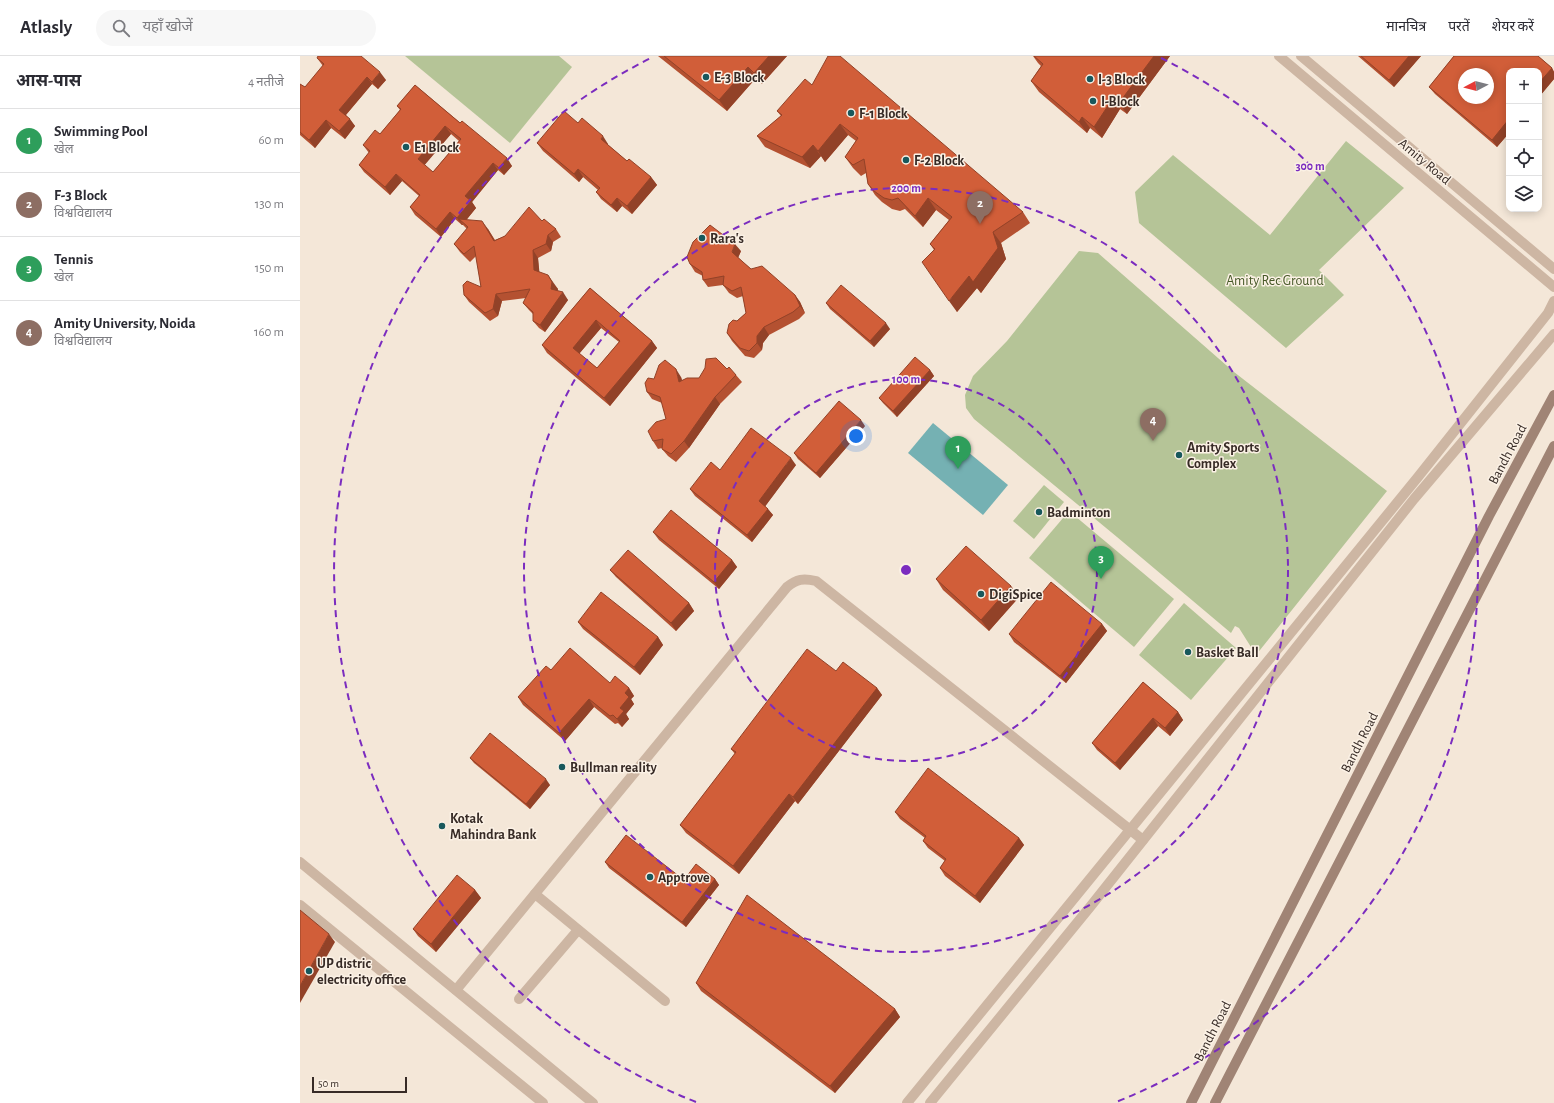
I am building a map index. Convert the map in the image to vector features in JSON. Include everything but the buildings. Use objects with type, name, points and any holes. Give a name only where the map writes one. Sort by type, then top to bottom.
[{"type":"main road","name":"Bandh Road","points":[[1191,1103],[1489,516],[1554,395]]},
{"type":"main road","points":[[1215,1103],[1554,446]]},
{"type":"street","name":"Amity Road","points":[[1279,56],[1554,287]]},
{"type":"street","name":"Amity Road","points":[[1301,56],[1554,268]]},
{"type":"street","points":[[907,1103],[1418,477],[1548,313],[1554,301]]},
{"type":"street","points":[[930,1103],[1143,840],[1414,499],[1554,334]]},
{"type":"street","points":[[456,990],[787,587],[795,580],[805,579],[816,581],[1143,840]]},
{"type":"street","points":[[300,862],[593,1103]]},
{"type":"street","points":[[535,894],[665,1001]]},
{"type":"street","points":[[300,905],[543,1103]]},
{"type":"street","points":[[519,999],[578,930]]},
{"type":"green space","points":[[405,56],[559,56],[572,67],[510,143]]},
{"type":"green space","name":"Amity Rec Ground","points":[[1346,141],[1404,188],[1319,270],[1344,295],[1286,348],[1139,223],[1135,192],[1173,155],[1270,235]]},
{"type":"green space","name":"Amity Sports Complex","points":[[1079,251],[1098,253],[1234,372],[1387,491],[1256,655],[1239,628],[1235,626],[1231,633],[974,419],[966,408],[965,395],[973,376],[1007,341]]},
{"type":"green space","name":"Badminton","points":[[1044,485],[1064,502],[1034,539],[1013,521]]},
{"type":"green space","points":[[1069,511],[1174,599],[1134,647],[1029,558]]},
{"type":"green space","name":"Basket Ball","points":[[1184,603],[1236,648],[1191,700],[1139,655]]},
{"type":"water","points":[[933,423],[1008,485],[983,515],[908,453]]},
{"type":"place","name":"E-3 Block","points":[[706,77]]},
{"type":"place","name":"I-3 Block","points":[[1090,79]]},
{"type":"place","name":"I-Block","points":[[1093,101]]},
{"type":"place","name":"F-1 Block","points":[[851,113]]},
{"type":"place","name":"E1 Block","points":[[406,147]]},
{"type":"place","name":"F-2 Block","points":[[906,160]]},
{"type":"place","name":"F-3 Block","points":[[980,224]]},
{"type":"place","name":"Rara's","points":[[702,238]]},
{"type":"place","name":"Amity University, Noida","points":[[1153,441]]},
{"type":"place","name":"Amity Sports Complex","points":[[1179,455]]},
{"type":"place","name":"Swimming Pool","points":[[958,469]]},
{"type":"place","name":"Badminton","points":[[1039,512]]},
{"type":"place","name":"Tennis","points":[[1101,579]]},
{"type":"place","name":"DigiSpice","points":[[981,594]]},
{"type":"place","name":"Basket Ball","points":[[1188,652]]},
{"type":"place","name":"Bullman reality","points":[[562,767]]},
{"type":"place","name":"Kotak Mahindra Bank","points":[[442,826]]},
{"type":"place","name":"Apptrove","points":[[650,877]]},
{"type":"place","name":"UP distric electricity office","points":[[309,971]]}]
